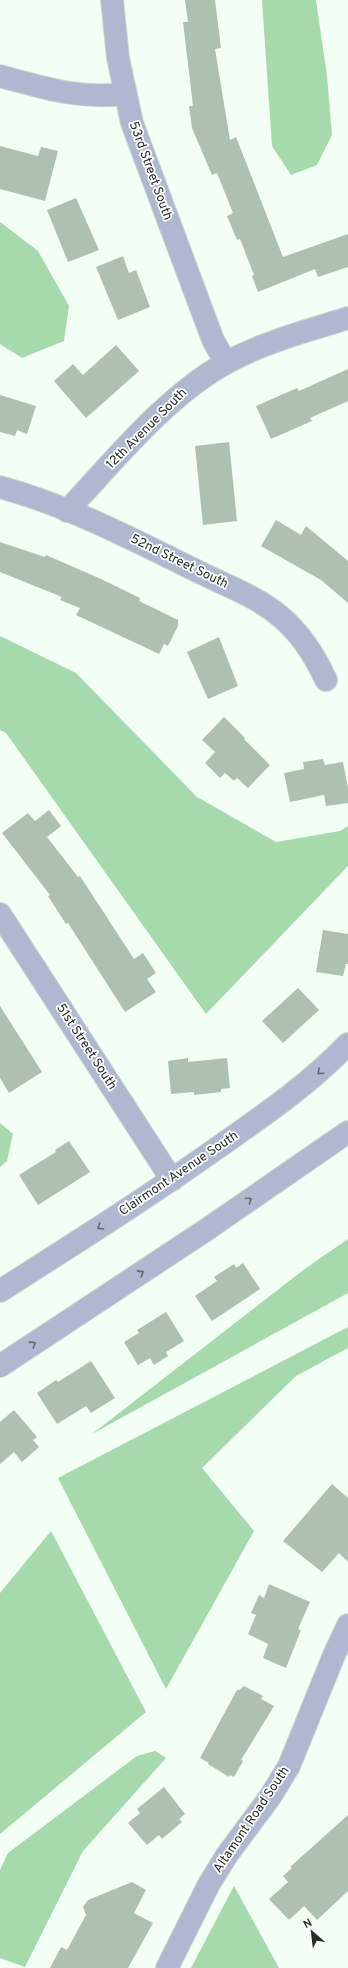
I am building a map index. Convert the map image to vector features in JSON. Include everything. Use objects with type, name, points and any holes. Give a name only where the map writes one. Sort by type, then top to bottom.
[{"type":"street","name":"53rd Street South","points":[[112,0],[118,58],[124,94],[141,151],[213,340],[226,363]]},
{"type":"street","points":[[0,76],[73,95],[107,96],[124,94]]},
{"type":"street","name":"12th Avenue South","points":[[67,511],[163,410],[204,376],[226,363],[271,344],[348,318]]},
{"type":"street","name":"52nd Street South","points":[[0,487],[67,511],[131,538],[264,605],[295,630],[318,662],[326,680]]},
{"type":"street","name":"51st Street South","points":[[0,914],[172,1180]]},
{"type":"street","name":"Clairmont Avenue South","points":[[0,1292],[172,1180],[293,1095],[324,1068],[348,1044]]},
{"type":"street","points":[[0,1366],[206,1230],[348,1132]]},
{"type":"street","name":"Altamont Road South","points":[[166,1968],[216,1872],[270,1798],[289,1766],[334,1655],[348,1625]]},
{"type":"green space","points":[[262,0],[316,0],[327,76],[332,135],[317,165],[291,175],[272,146]]},
{"type":"green space","points":[[0,222],[38,251],[69,306],[64,341],[22,358],[0,344]]},
{"type":"green space","points":[[0,636],[76,673],[197,797],[276,842],[340,831],[348,826],[348,866],[206,1014],[6,733],[0,730]]},
{"type":"green space","points":[[0,1123],[13,1134],[7,1161],[0,1167]]},
{"type":"green space","points":[[348,1239],[348,1293],[92,1434],[306,1268]]},
{"type":"green space","points":[[348,1327],[348,1348],[296,1376],[202,1468],[254,1531],[166,1689],[58,1478]]},
{"type":"green space","points":[[51,1531],[146,1712],[0,1834],[0,1593]]},
{"type":"green space","points":[[155,1751],[166,1758],[83,1851],[25,1967],[0,1958],[0,1870],[8,1853],[137,1756]]},
{"type":"green space","points":[[234,1886],[279,1968],[191,1968]]},
{"type":"building","points":[[185,0],[215,0],[221,48],[215,49],[230,140],[236,137],[283,257],[348,234],[348,267],[318,277],[315,269],[258,292],[252,276],[254,275],[240,239],[237,240],[227,216],[233,213],[217,173],[212,175],[192,128],[189,106],[193,106],[183,22],[188,22]]},
{"type":"building","points":[[0,146],[38,156],[41,147],[58,151],[45,201],[0,189]]},
{"type":"building","points":[[76,198],[99,250],[68,262],[47,210]]},
{"type":"building","points":[[123,256],[129,273],[136,270],[150,307],[118,320],[96,267]]},
{"type":"building","points":[[116,345],[139,371],[86,418],[54,381],[73,364],[83,375]]},
{"type":"building","points":[[348,369],[348,401],[310,418],[312,421],[271,439],[256,406],[297,388],[299,391]]},
{"type":"building","points":[[0,395],[36,406],[27,434],[17,430],[15,436],[0,432]]},
{"type":"building","points":[[229,442],[237,521],[203,525],[195,446]]},
{"type":"building","points":[[276,520],[301,535],[306,526],[348,561],[348,603],[321,580],[261,546]]},
{"type":"building","points":[[0,542],[45,557],[46,555],[101,579],[140,598],[139,601],[178,620],[178,626],[168,646],[164,644],[159,654],[76,615],[80,608],[60,600],[62,597],[0,572]]},
{"type":"building","points":[[219,637],[238,686],[208,699],[187,652]]},
{"type":"building","points":[[224,717],[270,765],[248,788],[237,778],[234,781],[225,773],[220,778],[205,763],[215,752],[202,740]]},
{"type":"building","points":[[323,759],[325,765],[343,762],[348,788],[348,803],[326,806],[324,795],[290,802],[284,773],[304,769],[303,762]]},
{"type":"building","points":[[49,810],[61,826],[47,837],[78,877],[80,876],[134,959],[143,953],[156,973],[147,979],[156,992],[125,1012],[68,923],[66,924],[48,896],[50,895],[2,833],[28,813],[35,821]]},
{"type":"building","points":[[323,930],[348,934],[348,964],[346,964],[343,976],[316,972]]},
{"type":"building","points":[[298,988],[319,1010],[283,1043],[262,1021]]},
{"type":"building","points":[[0,1006],[42,1072],[9,1093],[0,1078]]},
{"type":"building","points":[[188,1058],[188,1062],[227,1058],[230,1088],[221,1089],[221,1092],[194,1095],[194,1092],[171,1094],[168,1061]]},
{"type":"building","points":[[69,1141],[90,1172],[38,1205],[19,1175],[56,1152],[55,1150]]},
{"type":"building","points":[[243,1263],[260,1289],[212,1321],[195,1296],[217,1281],[214,1277],[234,1264],[236,1268]]},
{"type":"building","points":[[166,1312],[184,1341],[166,1352],[168,1356],[154,1365],[150,1358],[138,1365],[124,1342],[139,1333],[137,1330]]},
{"type":"building","points":[[91,1361],[115,1398],[91,1413],[86,1406],[57,1424],[37,1393],[56,1380],[58,1382]]},
{"type":"building","points":[[14,1410],[37,1437],[33,1440],[39,1447],[22,1462],[14,1452],[0,1464],[0,1422]]},
{"type":"building","points":[[332,1484],[348,1498],[348,1562],[339,1553],[322,1572],[283,1541]]},
{"type":"building","points":[[269,1584],[310,1602],[298,1629],[301,1630],[286,1668],[263,1658],[268,1644],[248,1634],[256,1615],[251,1613],[259,1595],[264,1598]]},
{"type":"building","points":[[244,1686],[263,1696],[261,1699],[274,1706],[241,1760],[243,1761],[234,1777],[230,1775],[229,1777],[200,1758],[237,1690]]},
{"type":"building","points":[[164,1787],[185,1814],[179,1819],[182,1822],[162,1839],[159,1835],[147,1845],[128,1823],[140,1813],[137,1809]]},
{"type":"building","points":[[348,1815],[348,1891],[317,1920],[304,1906],[289,1920],[269,1899],[288,1882],[283,1876],[292,1868],[290,1867]]},
{"type":"building","points":[[132,1882],[146,1890],[134,1913],[153,1923],[128,1968],[50,1968],[61,1947],[67,1950],[86,1915],[83,1907],[88,1900]]}]
